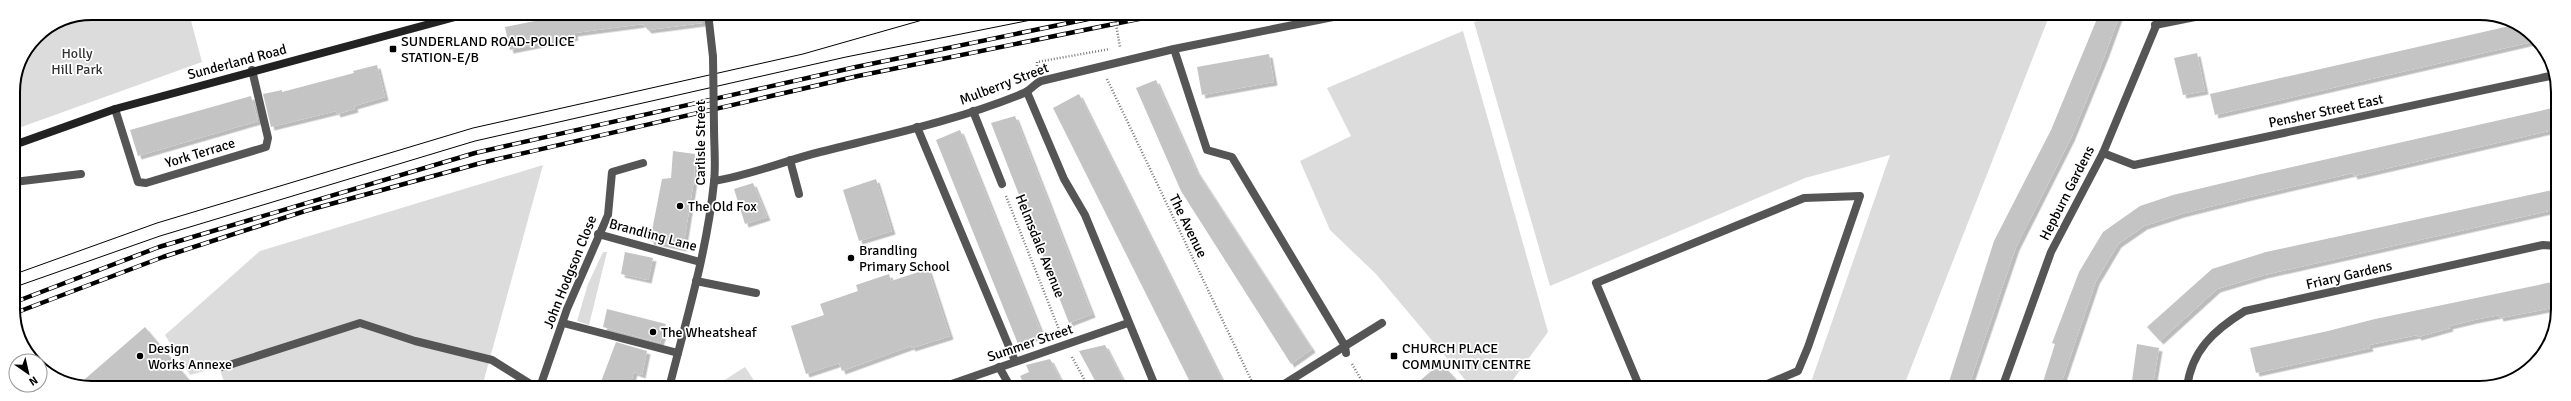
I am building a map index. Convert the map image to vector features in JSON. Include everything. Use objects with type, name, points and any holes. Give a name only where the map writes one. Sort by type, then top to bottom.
[{"type":"main road","name":"Sunderland Road","points":[[20,143],[115,109],[252,70],[443,20]]},
{"type":"street","name":"Carlisle Street","points":[[671,381],[700,262],[714,181],[713,57],[709,20]]},
{"type":"street","name":"Mulberry Street","points":[[714,181],[748,175],[790,160],[973,111],[1027,92],[1036,83],[1042,81],[1174,49],[1318,20]]},
{"type":"street","name":"Hepburn Gardens","points":[[2005,381],[2051,252],[2103,153],[2157,20]]},
{"type":"street","points":[[2155,24],[2177,20]]},
{"type":"street","points":[[1174,49],[1207,150],[1232,157],[1345,349]]},
{"type":"street","name":"York Terrace","points":[[115,109],[138,182],[146,183],[266,147],[268,138],[252,70]]},
{"type":"street","name":"Pensher Street East","points":[[2103,153],[2134,165],[2549,76]]},
{"type":"street","points":[[1027,92],[1064,179],[1085,215],[1153,381]]},
{"type":"street","name":"Helmsdale Avenue","points":[[973,111],[1002,184]]},
{"type":"street","points":[[917,127],[1015,362]]},
{"type":"street","points":[[790,160],[799,194]]},
{"type":"street","name":"John Hodgson Close","points":[[542,381],[563,323],[598,234],[608,215],[612,172],[642,163]]},
{"type":"street","points":[[20,181],[81,174]]},
{"type":"street","points":[[1637,381],[1596,282],[1804,198],[1860,196],[1808,347],[1798,371],[1774,381]]},
{"type":"street","name":"Brandling Lane","points":[[598,234],[700,262]]},
{"type":"street","name":"Friary Gardens","points":[[2188,381],[2189,372],[2196,354],[2214,334],[2246,311],[2543,245],[2551,246]]},
{"type":"street","points":[[696,280],[756,293]]},
{"type":"street","name":"Summer Street","points":[[959,381],[1128,322]]},
{"type":"street","points":[[223,367],[360,323],[415,341],[492,360],[524,381]]},
{"type":"street","points":[[563,323],[678,353]]},
{"type":"street","points":[[1290,381],[1345,349],[1382,323]]},
{"type":"street","points":[[999,367],[1007,381]]},
{"type":"path","points":[[1115,20],[1120,47]]},
{"type":"path","name":"The Avenue","points":[[1104,73],[1252,381]]},
{"type":"path","name":"Helmsdale Avenue","points":[[1002,184],[1065,344],[1085,381]]},
{"type":"path","points":[[1345,349],[1362,381]]},
{"type":"green space","name":"Holly Hill Park","points":[[87,20],[191,20],[202,62],[20,127],[21,78],[27,60],[41,41],[52,32],[65,25]]},
{"type":"green space","points":[[1481,20],[2048,20],[1906,381],[1811,381],[1890,155],[1805,178],[1550,286],[1474,22]]},
{"type":"green space","points":[[1463,31],[1548,332],[1512,381],[1466,381],[1376,274],[1330,230],[1300,161],[1351,136],[1327,88]]},
{"type":"green space","points":[[543,165],[484,381],[224,381],[219,367],[190,375],[165,335],[260,251]]},
{"type":"green space","points":[[603,252],[607,252],[589,325],[577,321],[588,284]]},
{"type":"green space","points":[[745,367],[754,381],[723,381]]},
{"type":"building","points":[[540,20],[702,20],[702,23],[648,30],[643,24],[574,33],[575,37],[510,50],[505,27]]},
{"type":"building","points":[[2097,20],[2118,20],[2071,138],[2016,247],[1970,381],[1949,381],[1994,241],[2051,130]]},
{"type":"building","points":[[2509,26],[2519,32],[2531,42],[2215,115],[2210,94]]},
{"type":"building","points":[[2197,53],[2205,91],[2183,95],[2174,58]]},
{"type":"building","points":[[1269,54],[1274,82],[1202,95],[1197,67]]},
{"type":"building","points":[[377,65],[385,97],[354,106],[355,109],[337,114],[336,111],[271,127],[263,94],[282,90],[282,92],[354,73],[353,71]]},
{"type":"building","points":[[1156,80],[1196,170],[1312,349],[1291,364],[1181,191],[1136,88]]},
{"type":"building","points":[[1079,94],[1222,381],[1190,381],[1053,108]]},
{"type":"building","points":[[251,96],[258,121],[138,156],[130,130]]},
{"type":"building","points":[[2551,108],[2551,130],[2354,176],[2353,173],[2249,197],[2181,214],[2144,226],[2118,244],[2096,281],[2062,381],[2043,381],[2055,344],[2052,343],[2079,272],[2103,232],[2140,206],[2173,195]]},
{"type":"building","points":[[1015,116],[1092,314],[1069,323],[991,123]]},
{"type":"building","points":[[960,130],[1042,334],[1018,344],[936,140]]},
{"type":"building","points":[[673,151],[695,154],[694,180],[683,248],[650,241],[662,179],[671,178]]},
{"type":"building","points":[[876,179],[892,231],[859,241],[843,190]]},
{"type":"building","points":[[753,183],[767,217],[745,224],[734,189]]},
{"type":"building","points":[[2551,190],[2551,210],[2264,275],[2217,289],[2160,341],[2147,327],[2212,269],[2266,252]]},
{"type":"building","points":[[625,252],[653,258],[648,280],[621,274]]},
{"type":"building","points":[[928,269],[950,336],[912,348],[911,346],[842,371],[839,363],[806,374],[791,326],[824,315],[820,304],[858,291],[856,285],[889,274],[891,281]]},
{"type":"building","points":[[2551,282],[2551,308],[2500,318],[2499,315],[2474,320],[2449,326],[2450,328],[2418,337],[2417,335],[2369,345],[2370,348],[2256,373],[2250,348],[2375,319]]},
{"type":"building","points":[[607,309],[666,324],[660,343],[603,327]]},
{"type":"building","name":"Design Works Annexe","points":[[145,327],[190,381],[92,381],[84,380]]},
{"type":"building","points":[[616,342],[647,351],[642,375],[634,372],[631,381],[601,381]]},
{"type":"building","points":[[2137,344],[2159,348],[2154,381],[2132,381]]},
{"type":"building","points":[[1105,345],[1123,381],[1095,381],[1079,351]]},
{"type":"building","points":[[1050,359],[1061,381],[1022,381],[1020,376],[1029,372],[1026,365]]},
{"type":"building","points":[[1441,363],[1458,381],[1419,381]]},
{"type":"tram line","points":[[20,272],[157,223],[473,128],[803,54],[922,20]]},
{"type":"tram line","points":[[20,285],[160,236],[475,141],[846,57],[1031,20]]},
{"type":"railway","points":[[20,300],[159,247],[475,153],[856,67],[1083,20]]},
{"type":"railway","points":[[20,311],[163,257],[305,211],[481,163],[858,76],[1134,20]]},
{"type":"place","name":"SUNDERLAND ROAD-POLICE STATION-E/B","points":[[393,49]]},
{"type":"place","name":"The Old Fox","points":[[680,206]]},
{"type":"place","name":"Brandling Primary School","points":[[851,258]]},
{"type":"place","name":"The Wheatsheaf","points":[[653,332]]},
{"type":"place","name":"Design Works Annexe","points":[[140,356]]},
{"type":"place","name":"CHURCH PLACE COMMUNITY CENTRE","points":[[1394,356]]}]
